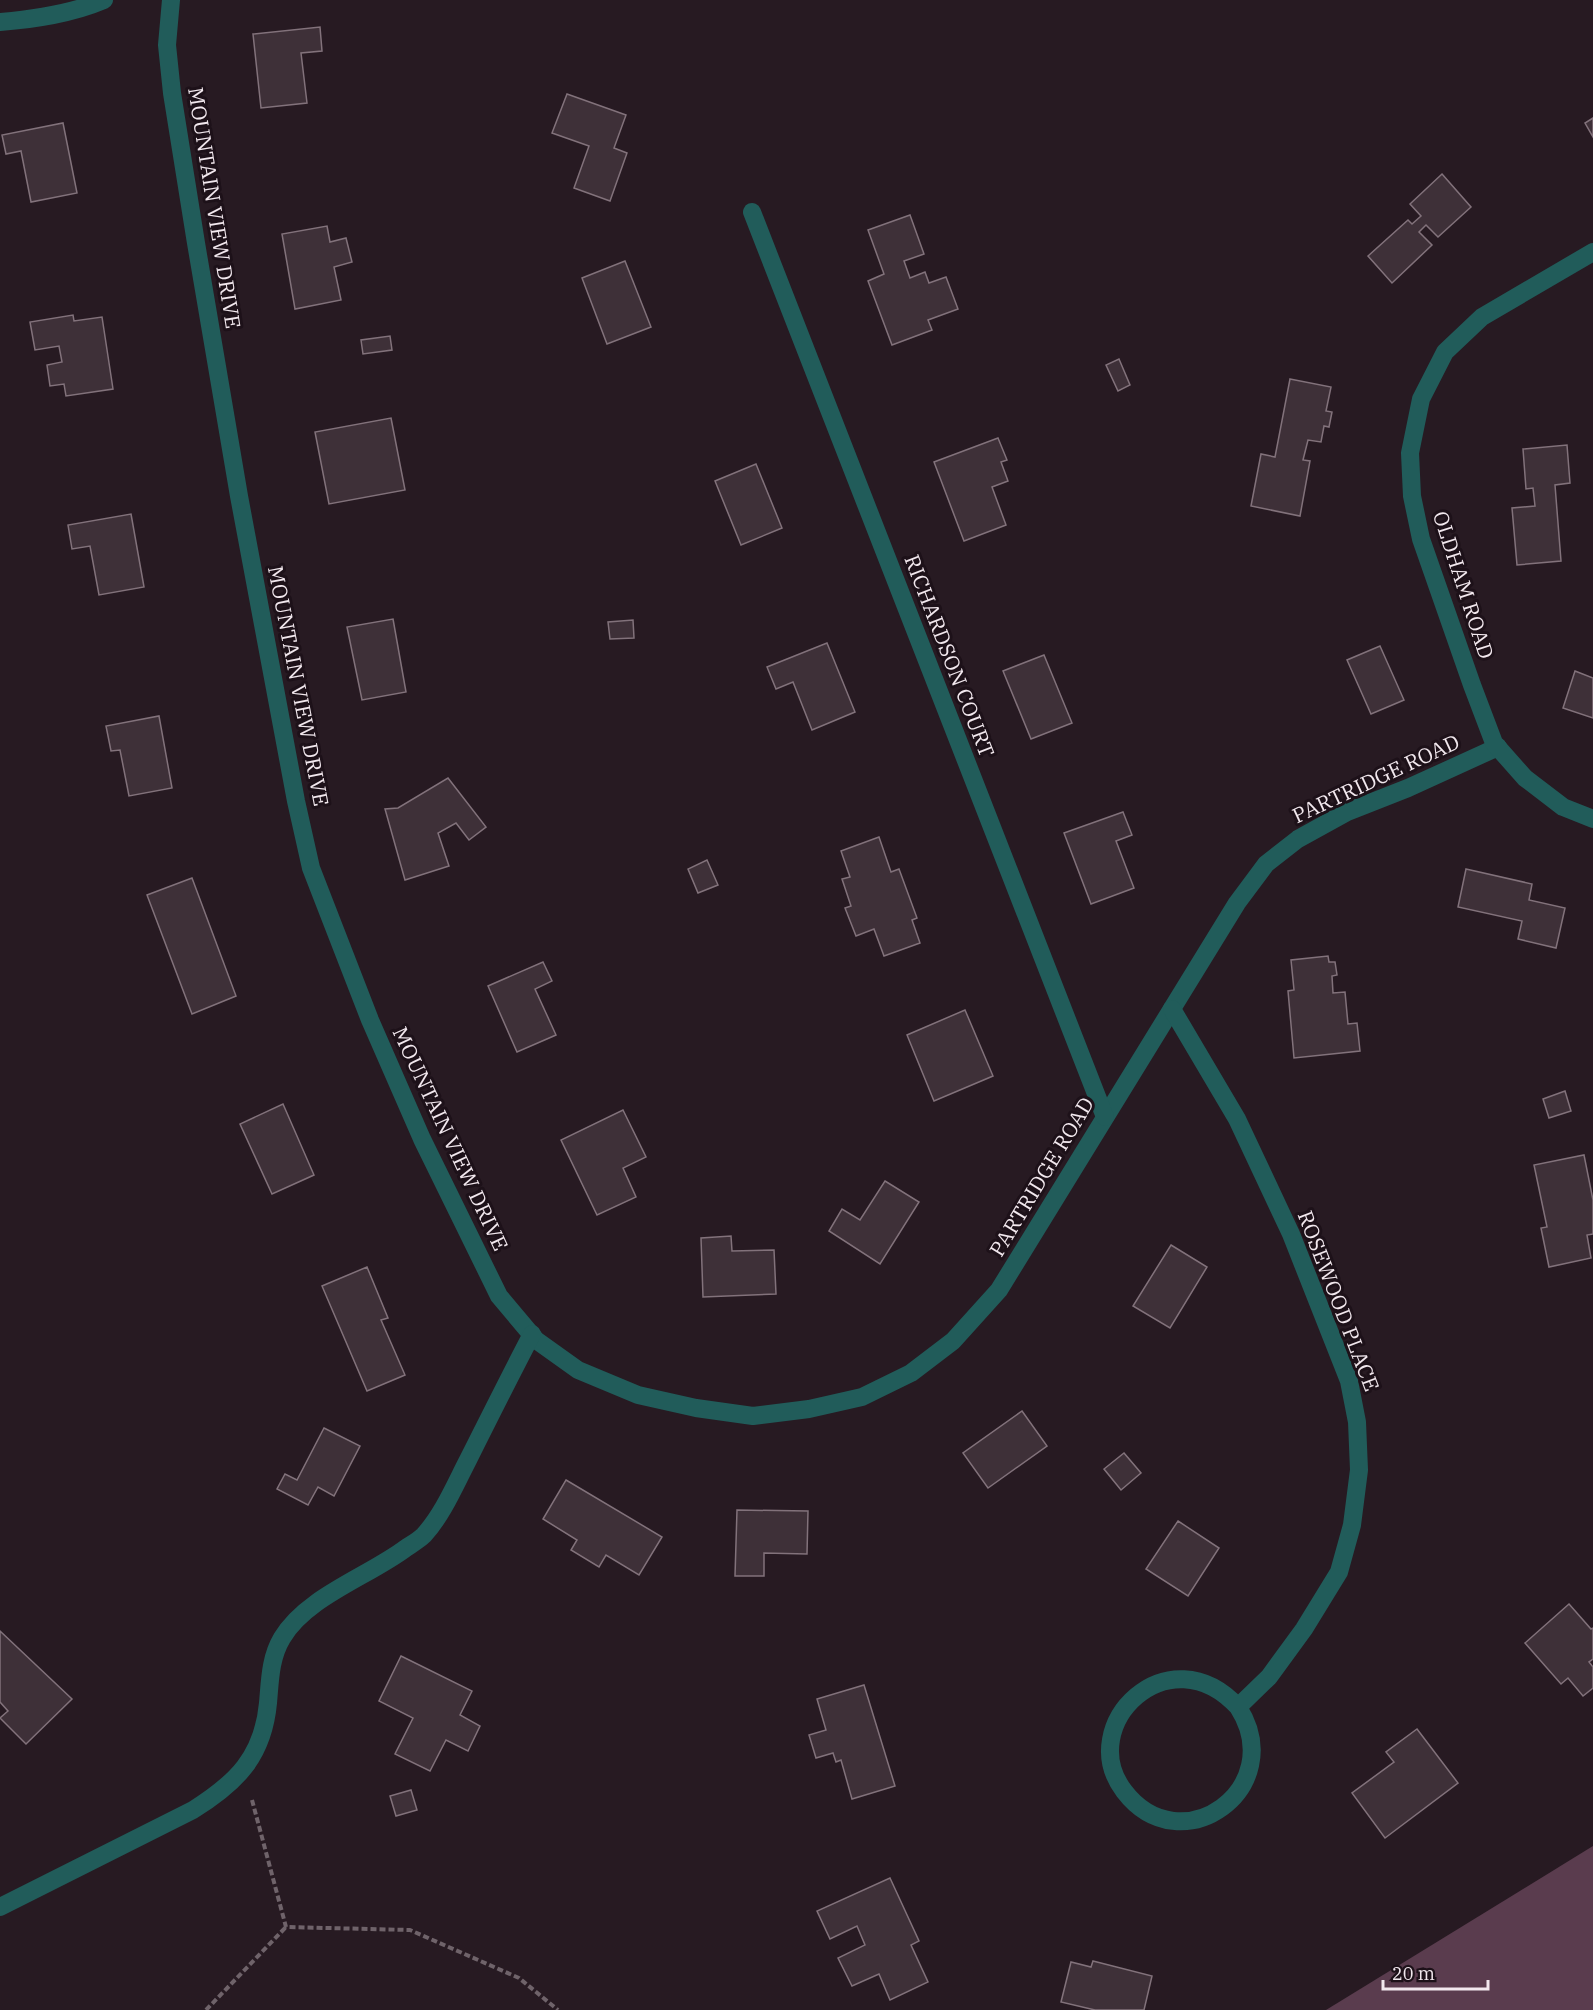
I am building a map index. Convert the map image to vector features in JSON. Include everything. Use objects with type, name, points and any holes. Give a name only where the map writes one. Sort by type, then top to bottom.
[{"type":"street","points":[[0,22],[82,9],[104,0]]},
{"type":"street","name":"MOUNTAIN VIEW DRIVE","points":[[171,0],[167,45],[172,93],[196,243],[237,484],[296,801],[311,868],[365,1009],[422,1139],[500,1296],[532,1335]]},
{"type":"street","name":"RICHARDSON COURT","points":[[752,212],[1105,1117]]},
{"type":"street","name":"OLDHAM ROAD","points":[[1593,252],[1482,317],[1445,352],[1421,399],[1410,453],[1412,496],[1421,539],[1494,743],[1525,778],[1563,807],[1593,819]]},
{"type":"street","name":"PARTRIDGE ROAD","points":[[532,1335],[578,1370],[638,1395],[696,1408],[753,1416],[809,1409],[862,1397],[911,1373],[953,1341],[999,1290],[1237,903],[1266,864],[1298,839],[1347,812],[1408,788],[1498,747]]},
{"type":"street","name":"ROSEWOOD PLACE","points":[[1172,1009],[1237,1119],[1291,1234],[1349,1381],[1357,1422],[1359,1470],[1352,1525],[1339,1572],[1304,1629],[1276,1667],[1238,1707]]},
{"type":"street","points":[[0,1907],[193,1810],[222,1792],[244,1770],[260,1740],[267,1707],[271,1664],[281,1638],[298,1617],[359,1577],[391,1560],[424,1535],[446,1502],[532,1335]]},
{"type":"street","points":[[1190,1679],[1217,1688],[1238,1707],[1246,1720],[1250,1733],[1252,1761],[1242,1788],[1222,1808],[1197,1820],[1168,1820],[1142,1809],[1122,1788],[1112,1761],[1113,1733],[1126,1707],[1142,1692],[1161,1682],[1190,1679]]},
{"type":"path","points":[[244,1770],[286,1927]]},
{"type":"path","points":[[206,2010],[286,1927],[410,1930],[519,1978],[558,2010]]},
{"type":"shaded area","points":[[1593,1846],[1593,2010],[1326,2010]]},
{"type":"building","points":[[320,27],[322,51],[301,53],[307,103],[261,108],[253,34]]},
{"type":"building","points":[[567,94],[626,115],[614,148],[627,153],[610,201],[574,188],[589,146],[552,133]]},
{"type":"building","points":[[1593,118],[1593,137],[1585,123]]},
{"type":"building","points":[[63,123],[77,193],[31,202],[21,151],[6,154],[2,135]]},
{"type":"building","points":[[1442,174],[1471,207],[1438,237],[1426,225],[1419,232],[1432,245],[1392,283],[1368,256],[1408,220],[1412,224],[1421,216],[1410,204]]},
{"type":"building","points":[[910,215],[924,254],[904,261],[910,278],[925,272],[929,283],[946,277],[958,309],[928,320],[932,330],[892,345],[868,281],[884,274],[868,230]]},
{"type":"building","points":[[327,226],[330,242],[346,238],[352,262],[334,267],[341,300],[295,309],[282,234]]},
{"type":"building","points":[[625,261],[651,327],[607,344],[582,278]]},
{"type":"building","points":[[73,315],[74,321],[102,317],[113,389],[66,396],[64,384],[50,386],[47,365],[62,362],[59,346],[35,350],[30,322]]},
{"type":"building","points":[[390,336],[392,350],[363,354],[361,340]]},
{"type":"building","points":[[1119,359],[1130,385],[1118,391],[1106,365]]},
{"type":"building","points":[[1290,379],[1331,387],[1326,411],[1332,412],[1329,427],[1324,426],[1321,442],[1308,440],[1303,460],[1310,461],[1300,516],[1251,506],[1261,454],[1275,457]]},
{"type":"building","points":[[391,418],[405,490],[329,504],[315,432]]},
{"type":"building","points":[[998,438],[1007,460],[1001,462],[1008,481],[992,487],[1006,525],[964,541],[934,462]]},
{"type":"building","points":[[1567,445],[1570,483],[1555,485],[1561,561],[1517,565],[1512,508],[1535,506],[1533,488],[1526,489],[1523,449]]},
{"type":"building","points":[[756,464],[782,528],[741,545],[715,481]]},
{"type":"building","points":[[131,514],[144,587],[99,595],[90,546],[72,549],[68,525]]},
{"type":"building","points":[[393,619],[406,692],[362,700],[347,627]]},
{"type":"building","points":[[633,620],[634,638],[610,639],[608,622]]},
{"type":"building","points":[[827,643],[855,712],[812,730],[793,682],[776,689],[767,667]]},
{"type":"building","points":[[1380,646],[1404,700],[1371,714],[1347,660]]},
{"type":"building","points":[[1044,655],[1072,723],[1031,739],[1003,671]]},
{"type":"building","points":[[1575,671],[1593,678],[1593,718],[1563,708]]},
{"type":"building","points":[[159,716],[172,788],[129,796],[120,750],[111,751],[106,726]]},
{"type":"building","points":[[448,778],[486,827],[469,840],[456,823],[438,833],[449,866],[405,880],[385,809],[398,808]]},
{"type":"building","points":[[1123,812],[1132,835],[1116,841],[1134,888],[1091,904],[1064,833]]},
{"type":"building","points":[[879,837],[891,872],[899,869],[917,918],[912,920],[920,943],[884,956],[874,929],[856,936],[845,908],[851,906],[842,879],[850,877],[841,851]]},
{"type":"building","points":[[707,860],[718,885],[698,893],[688,869]]},
{"type":"building","points":[[1466,869],[1532,884],[1529,900],[1565,908],[1556,948],[1518,939],[1522,921],[1458,907]]},
{"type":"building","points":[[192,878],[236,996],[192,1014],[147,895]]},
{"type":"building","points":[[1328,956],[1329,962],[1335,962],[1337,975],[1332,976],[1333,993],[1345,992],[1348,1024],[1357,1023],[1360,1051],[1294,1058],[1288,991],[1294,990],[1291,960]]},
{"type":"building","points":[[543,962],[552,981],[535,989],[556,1035],[517,1052],[488,986]]},
{"type":"building","points":[[965,1010],[993,1076],[934,1101],[907,1035]]},
{"type":"building","points":[[1565,1091],[1571,1111],[1549,1118],[1543,1099]]},
{"type":"building","points":[[283,1104],[314,1175],[272,1194],[240,1124]]},
{"type":"building","points":[[623,1110],[646,1157],[623,1168],[636,1197],[597,1215],[561,1140]]},
{"type":"building","points":[[1584,1155],[1593,1200],[1593,1234],[1587,1235],[1591,1258],[1549,1267],[1541,1228],[1547,1227],[1534,1165]]},
{"type":"building","points":[[885,1181],[919,1202],[880,1264],[829,1231],[842,1209],[860,1220]]},
{"type":"building","points":[[731,1236],[732,1251],[774,1250],[776,1294],[703,1297],[701,1238]]},
{"type":"building","points":[[1171,1245],[1207,1267],[1170,1328],[1133,1306]]},
{"type":"building","points":[[367,1267],[388,1318],[381,1320],[405,1375],[367,1391],[322,1286]]},
{"type":"building","points":[[1022,1411],[1047,1446],[988,1488],[963,1453]]},
{"type":"building","points":[[324,1428],[360,1446],[334,1496],[318,1487],[308,1505],[277,1489],[285,1474],[297,1480]]},
{"type":"building","points":[[1124,1453],[1141,1473],[1121,1490],[1104,1469]]},
{"type":"building","points":[[566,1480],[662,1537],[639,1575],[606,1555],[599,1567],[571,1550],[577,1540],[543,1519]]},
{"type":"building","points":[[737,1510],[808,1511],[807,1554],[764,1553],[764,1576],[735,1576]]},
{"type":"building","points":[[1178,1521],[1219,1548],[1188,1596],[1146,1569]]},
{"type":"building","points":[[1569,1604],[1591,1629],[1593,1628],[1593,1659],[1589,1662],[1593,1667],[1593,1688],[1583,1696],[1568,1678],[1561,1684],[1525,1643]]},
{"type":"building","points":[[0,1631],[72,1699],[26,1744],[0,1718],[8,1711],[0,1702]]},
{"type":"building","points":[[401,1656],[472,1691],[460,1715],[480,1726],[468,1751],[446,1740],[430,1771],[395,1754],[413,1718],[379,1701]]},
{"type":"building","points":[[864,1685],[895,1786],[852,1799],[841,1760],[836,1762],[833,1753],[816,1758],[809,1735],[826,1730],[817,1699]]},
{"type":"building","points":[[1417,1729],[1458,1783],[1385,1838],[1352,1793],[1394,1762],[1386,1752]]},
{"type":"building","points":[[411,1790],[417,1810],[396,1816],[390,1796]]},
{"type":"building","points":[[890,1878],[919,1941],[911,1945],[928,1982],[890,2000],[879,1974],[852,1986],[838,1958],[865,1945],[857,1926],[830,1939],[817,1911]]},
{"type":"building","points":[[1093,1961],[1152,1976],[1144,2010],[1095,2010],[1061,2002],[1071,1962],[1091,1967]]}]
